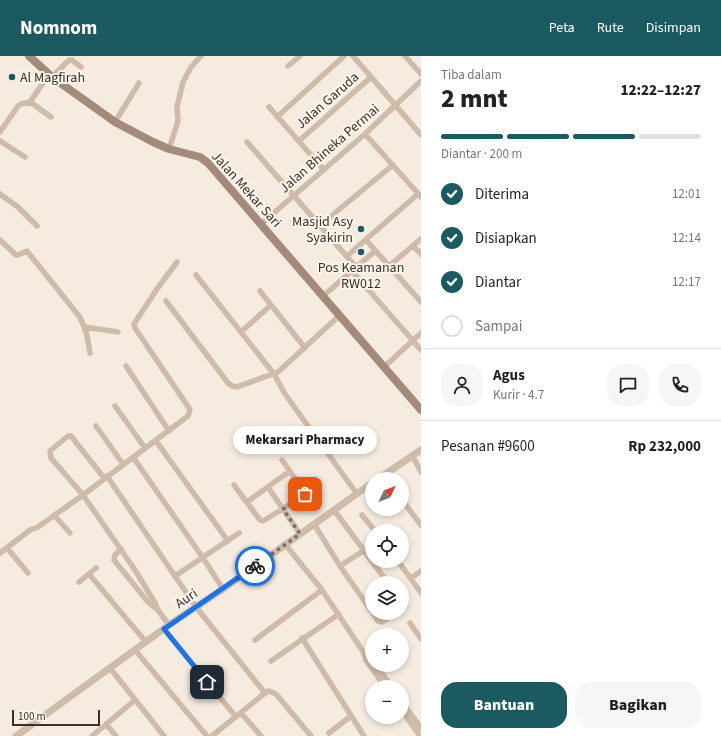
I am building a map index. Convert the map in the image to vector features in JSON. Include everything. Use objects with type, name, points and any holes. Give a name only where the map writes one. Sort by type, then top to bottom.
[{"type":"main road","name":"Jalan Mekar Sari","points":[[29,56],[50,76],[115,122],[153,142],[169,149],[200,157],[208,163],[421,410]]},
{"type":"street","points":[[169,149],[178,121],[178,107],[183,82],[188,72],[201,56]]},
{"type":"street","points":[[288,66],[300,56]]},
{"type":"street","points":[[277,117],[344,56]]},
{"type":"street","points":[[353,56],[421,135]]},
{"type":"street","points":[[405,56],[421,74]]},
{"type":"street","points":[[0,132],[18,106],[30,102],[50,76],[69,60],[72,60],[80,67]]},
{"type":"street","name":"Jalan Garuda","points":[[299,141],[371,77]]},
{"type":"street","name":"Jalan Bhineka Permai","points":[[261,224],[365,134],[421,81]]},
{"type":"street","points":[[115,122],[139,83]]},
{"type":"street","points":[[30,102],[51,117]]},
{"type":"street","points":[[269,107],[324,170]]},
{"type":"street","points":[[347,256],[419,195],[365,134]]},
{"type":"street","points":[[0,141],[26,157]]},
{"type":"street","points":[[247,142],[319,226],[347,256],[354,269],[421,350]]},
{"type":"street","points":[[319,226],[393,165]]},
{"type":"street","points":[[0,194],[37,226]]},
{"type":"street","points":[[389,266],[421,239]]},
{"type":"street","points":[[0,240],[16,255],[26,251],[28,252],[79,316],[88,335],[90,353]]},
{"type":"street","points":[[366,240],[421,302]]},
{"type":"street","points":[[413,246],[421,254]]},
{"type":"street","points":[[323,296],[375,251]]},
{"type":"street","points":[[0,552],[83,495],[188,416],[190,410],[135,328],[134,324],[177,262]]},
{"type":"street","points":[[196,275],[274,374],[285,394],[357,494]]},
{"type":"street","points":[[260,291],[305,348]]},
{"type":"street","points":[[166,301],[228,383],[237,387],[278,372],[340,315]]},
{"type":"street","points":[[241,332],[271,305]]},
{"type":"street","points":[[85,327],[118,332]]},
{"type":"street","points":[[384,367],[421,333]]},
{"type":"street","points":[[126,366],[169,431]]},
{"type":"street","points":[[115,406],[145,448]]},
{"type":"street","points":[[96,426],[123,464]]},
{"type":"street","points":[[236,717],[167,627],[155,603],[135,570],[83,495],[50,456],[52,449],[68,436],[72,436],[106,477],[196,607],[265,693]]},
{"type":"street","points":[[156,441],[228,541]]},
{"type":"street","points":[[387,472],[421,450]]},
{"type":"street","points":[[412,456],[421,472]]},
{"type":"street","points":[[133,457],[223,589]]},
{"type":"street","points":[[234,485],[262,521],[305,494],[282,460]]},
{"type":"street","points":[[246,502],[290,471]]},
{"type":"street","points":[[268,487],[300,534]]},
{"type":"street","name":"Auri","points":[[17,736],[167,627],[365,488]]},
{"type":"street","points":[[409,509],[421,525]]},
{"type":"street","points":[[334,510],[383,576]]},
{"type":"street","points":[[54,515],[70,533]]},
{"type":"street","points":[[362,515],[369,524]]},
{"type":"street","points":[[314,524],[340,566],[365,602]]},
{"type":"street","points":[[175,576],[239,533]]},
{"type":"street","points":[[285,544],[339,614],[364,653],[366,660],[380,680]]},
{"type":"street","points":[[7,548],[28,573]]},
{"type":"street","points":[[121,549],[113,559],[148,602],[158,610]]},
{"type":"street","points":[[340,566],[363,551]]},
{"type":"street","points":[[79,582],[96,568]]},
{"type":"street","points":[[403,568],[421,593]]},
{"type":"street","points":[[127,576],[135,570]]},
{"type":"street","points":[[411,578],[421,571]]},
{"type":"street","points":[[89,574],[146,642]]},
{"type":"street","points":[[255,640],[322,590]]},
{"type":"street","points":[[271,661],[302,638],[339,614]]},
{"type":"street","points":[[410,622],[421,639]]},
{"type":"street","points":[[302,638],[364,736]]},
{"type":"street","points":[[135,650],[207,736]]},
{"type":"street","points":[[110,668],[164,736]]},
{"type":"street","points":[[212,736],[265,693],[271,691],[276,694],[311,736]]},
{"type":"street","points":[[92,736],[136,700]]},
{"type":"street","points":[[409,712],[421,728]]},
{"type":"street","points":[[241,713],[261,736]]},
{"type":"street","points":[[329,733],[351,716]]},
{"type":"street","points":[[409,721],[420,736]]},
{"type":"street","points":[[106,724],[116,736]]},
{"type":"way so far","points":[[255,566],[300,534],[283,509],[305,494]]},
{"type":"place","name":"Al Magfirah","points":[[12,77]]},
{"type":"place","name":"Masjid Asy Syakirin","points":[[361,229]]},
{"type":"place","name":"Pos Keamanan RW012","points":[[361,252]]},
{"type":"place","name":"Mekarsari Pharmacy","points":[[305,494]]},
{"type":"route","points":[[207,682],[164,629],[169,624],[255,566]]}]
